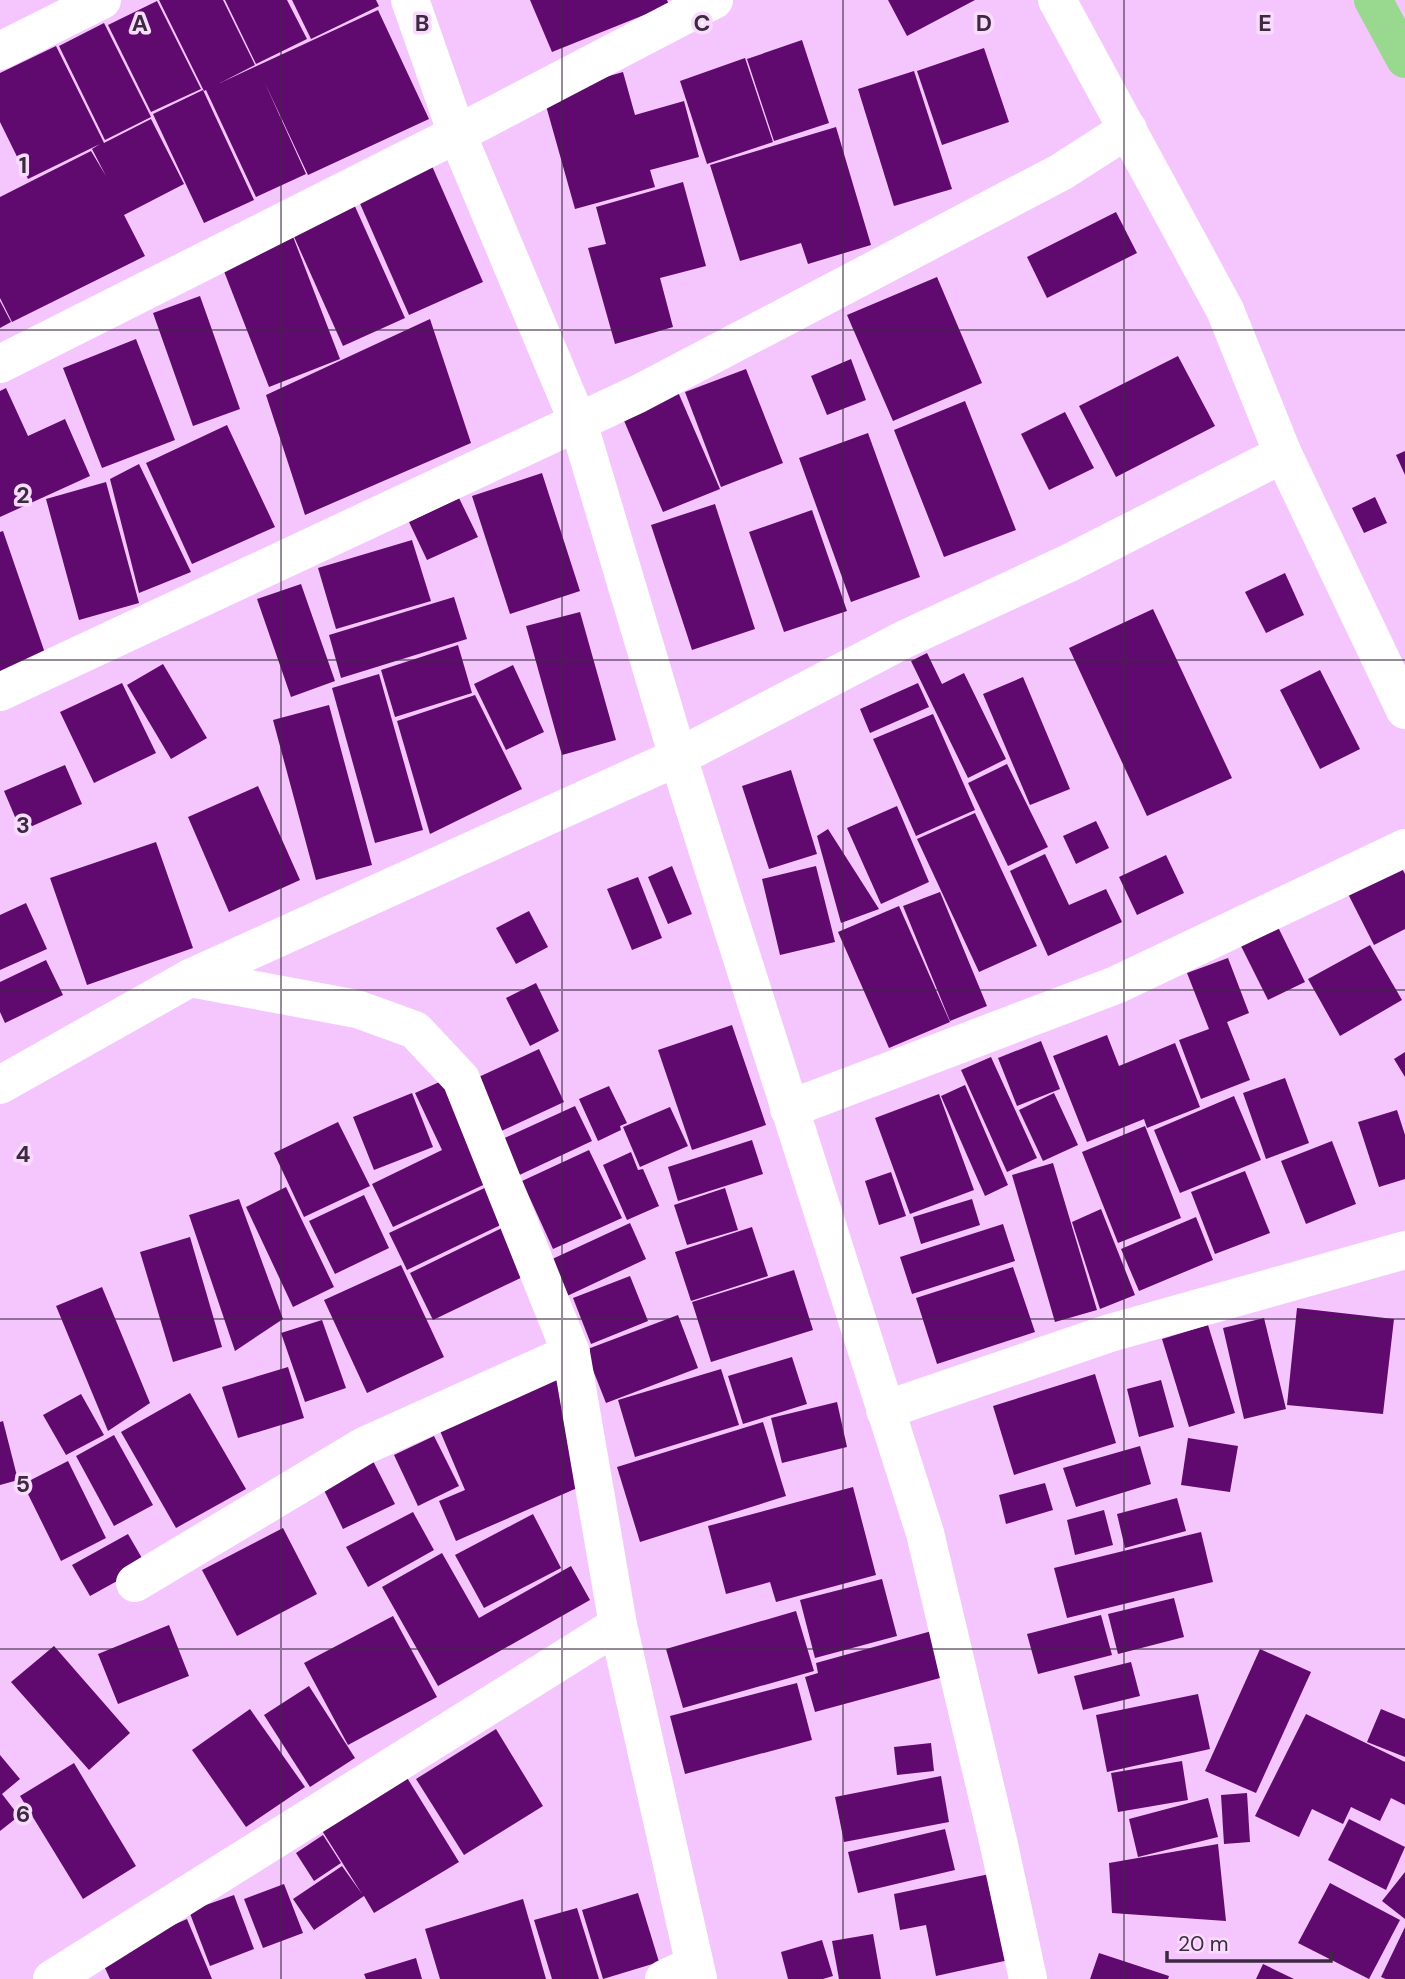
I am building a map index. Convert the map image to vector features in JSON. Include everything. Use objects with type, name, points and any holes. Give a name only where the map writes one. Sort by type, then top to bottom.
[{"type":"highway","points":[[1373,0],[1405,59]]},
{"type":"street","points":[[0,51],[102,0]]},
{"type":"street","points":[[410,0],[457,134],[578,422],[678,757],[925,1533],[1028,1979]]},
{"type":"street","points":[[0,364],[457,134],[714,0]]},
{"type":"street","points":[[1067,7],[1128,129],[1225,310],[1283,454],[1405,710]]},
{"type":"street","points":[[0,692],[638,394],[1061,172],[1128,129]]},
{"type":"street","points":[[0,1085],[190,978],[678,757],[905,639],[1069,563],[1283,454]]},
{"type":"street","points":[[789,1109],[1116,985],[1405,848]]},
{"type":"street","points":[[190,978],[356,1009],[415,1030],[461,1079],[571,1353],[618,1625],[685,1974]]},
{"type":"street","points":[[885,1410],[1110,1334],[1405,1250]]},
{"type":"street","points":[[135,1583],[364,1446],[571,1353]]},
{"type":"street","points":[[52,1979],[618,1625]]},
{"type":"building","points":[[159,0],[223,0],[255,65],[220,83],[378,10],[429,119],[308,175],[264,81],[306,174],[256,197],[206,90],[204,91]]},
{"type":"building","points":[[225,0],[287,0],[307,39],[256,64]]},
{"type":"building","points":[[292,0],[376,0],[379,6],[311,39]]},
{"type":"building","points":[[530,0],[667,0],[669,5],[552,52]]},
{"type":"building","points":[[888,0],[975,0],[907,36]]},
{"type":"building","points":[[157,1],[201,89],[151,112],[108,25]]},
{"type":"building","points":[[104,23],[151,117],[105,140],[59,46]]},
{"type":"building","points":[[802,40],[829,123],[774,141],[747,59]]},
{"type":"building","points":[[56,46],[104,143],[151,119],[184,184],[124,215],[145,256],[12,322],[0,298],[0,197],[91,151],[106,176],[92,149],[100,144],[28,179],[0,122],[0,73]]},
{"type":"building","points":[[984,48],[1009,122],[942,145],[917,71]]},
{"type":"building","points":[[745,58],[773,142],[707,164],[680,81]]},
{"type":"building","points":[[914,71],[952,189],[894,206],[858,89]]},
{"type":"building","points":[[623,72],[635,115],[684,101],[699,157],[650,170],[655,187],[575,209],[543,95]]},
{"type":"building","points":[[203,90],[254,200],[204,223],[153,114]]},
{"type":"building","points":[[836,127],[871,245],[808,264],[801,243],[740,261],[710,165]]},
{"type":"building","points":[[432,166],[483,282],[409,315],[358,199]]},
{"type":"building","points":[[683,182],[706,266],[660,278],[673,327],[615,344],[588,248],[606,244],[596,207]]},
{"type":"building","points":[[353,202],[405,318],[343,346],[291,230]]},
{"type":"building","points":[[1116,212],[1137,253],[1047,298],[1027,257]]},
{"type":"building","points":[[292,234],[340,359],[269,387],[220,261]]},
{"type":"building","points":[[937,277],[982,383],[893,421],[847,315]]},
{"type":"building","points":[[200,296],[240,409],[193,426],[153,313]]},
{"type":"building","points":[[0,301],[11,322],[0,328]]},
{"type":"building","points":[[430,319],[471,443],[305,515],[266,395]]},
{"type":"building","points":[[136,339],[175,440],[102,468],[63,368]]},
{"type":"building","points":[[1178,356],[1215,426],[1116,477],[1079,406]]},
{"type":"building","points":[[851,359],[866,400],[827,415],[811,376]]},
{"type":"building","points":[[746,369],[783,463],[721,487],[685,392]]},
{"type":"building","points":[[6,388],[28,436],[65,419],[90,476],[0,517],[0,391]]},
{"type":"building","points":[[678,392],[720,489],[663,512],[622,416]]},
{"type":"building","points":[[965,401],[1016,530],[944,557],[894,430]]},
{"type":"building","points":[[1065,412],[1094,468],[1049,490],[1021,434]]},
{"type":"building","points":[[227,425],[275,527],[192,564],[146,463]]},
{"type":"building","points":[[868,433],[920,577],[851,602],[799,458]]},
{"type":"building","points":[[1405,451],[1405,475],[1396,455]]},
{"type":"building","points":[[139,464],[191,572],[139,593],[110,479]]},
{"type":"building","points":[[542,473],[580,591],[510,614],[472,496]]},
{"type":"building","points":[[106,482],[139,603],[79,620],[46,499]]},
{"type":"building","points":[[1375,497],[1387,523],[1364,533],[1352,508]]},
{"type":"building","points":[[459,498],[478,537],[427,560],[409,522]]},
{"type":"building","points":[[715,504],[755,629],[692,650],[651,525]]},
{"type":"building","points":[[812,510],[847,611],[784,632],[749,532]]},
{"type":"building","points":[[3,531],[46,656],[0,672],[0,532]]},
{"type":"building","points":[[412,540],[431,601],[336,629],[318,568]]},
{"type":"building","points":[[1285,573],[1304,615],[1266,633],[1245,592]]},
{"type":"building","points":[[301,584],[335,681],[291,697],[257,599]]},
{"type":"building","points":[[454,597],[467,639],[341,678],[329,635]]},
{"type":"building","points":[[1153,609],[1232,778],[1147,816],[1069,648]]},
{"type":"building","points":[[580,612],[616,740],[562,755],[526,626]]},
{"type":"building","points":[[458,645],[472,693],[395,717],[381,670]]},
{"type":"building","points":[[927,653],[942,684],[964,673],[1006,759],[968,778],[911,661]]},
{"type":"building","points":[[163,664],[207,738],[171,759],[127,685]]},
{"type":"building","points":[[513,665],[544,732],[506,750],[474,684]]},
{"type":"building","points":[[1320,670],[1360,749],[1320,769],[1280,690]]},
{"type":"building","points":[[379,674],[423,830],[375,843],[332,688]]},
{"type":"building","points":[[1023,677],[1070,789],[1030,805],[983,694]]},
{"type":"building","points":[[122,683],[156,753],[94,783],[60,712]]},
{"type":"building","points":[[918,683],[929,707],[870,733],[860,709]]},
{"type":"building","points":[[475,695],[522,789],[430,834],[397,721]]},
{"type":"building","points":[[329,705],[372,865],[316,880],[273,720]]},
{"type":"building","points":[[933,714],[975,810],[916,836],[873,739]]},
{"type":"building","points":[[1007,764],[1048,847],[1008,866],[968,783]]},
{"type":"building","points":[[65,765],[82,804],[21,831],[4,791]]},
{"type":"building","points":[[791,770],[817,854],[769,869],[742,786]]},
{"type":"building","points":[[258,786],[300,880],[229,912],[188,817]]},
{"type":"building","points":[[897,806],[929,882],[881,904],[847,828]]},
{"type":"building","points":[[975,813],[1037,946],[979,972],[917,839]]},
{"type":"building","points":[[1096,821],[1109,848],[1076,864],[1063,836]]},
{"type":"building","points":[[828,829],[879,909],[841,923],[817,836]]},
{"type":"building","points":[[156,842],[193,948],[87,985],[50,878]]},
{"type":"building","points":[[1045,854],[1069,905],[1106,889],[1122,922],[1048,956],[1010,871]]},
{"type":"building","points":[[1166,855],[1184,893],[1137,915],[1119,877]]},
{"type":"building","points":[[1399,863],[1405,874],[1405,929],[1374,945],[1346,890]]},
{"type":"building","points":[[672,866],[692,914],[668,924],[648,877]]},
{"type":"building","points":[[816,866],[835,942],[780,955],[762,879]]},
{"type":"building","points":[[638,877],[662,938],[632,950],[607,889]]},
{"type":"building","points":[[940,892],[987,1006],[950,1021],[903,906]]},
{"type":"building","points":[[26,903],[47,949],[0,970],[0,915]]},
{"type":"building","points":[[899,906],[950,1022],[889,1048],[838,932]]},
{"type":"building","points":[[529,911],[548,947],[516,964],[496,928]]},
{"type":"building","points":[[1278,927],[1305,982],[1268,1000],[1241,946]]},
{"type":"building","points":[[1370,945],[1402,1000],[1340,1036],[1308,979]]},
{"type":"building","points":[[1228,958],[1249,1013],[1227,1022],[1250,1080],[1201,1099],[1179,1040],[1209,1029],[1187,973]]},
{"type":"building","points":[[46,960],[63,995],[5,1023],[0,1012],[0,982]]},
{"type":"building","points":[[536,983],[559,1031],[530,1046],[506,998]]},
{"type":"building","points":[[732,1025],[766,1125],[692,1150],[658,1050]]},
{"type":"building","points":[[1107,1035],[1119,1066],[1175,1043],[1200,1107],[1147,1128],[1144,1119],[1087,1142],[1053,1056]]},
{"type":"building","points":[[1041,1041],[1060,1089],[1017,1106],[998,1058]]},
{"type":"building","points":[[539,1049],[564,1102],[495,1134],[470,1081]]},
{"type":"building","points":[[1405,1052],[1405,1077],[1394,1059]]},
{"type":"building","points":[[991,1057],[1037,1158],[1007,1172],[961,1070]]},
{"type":"building","points":[[1285,1078],[1309,1143],[1266,1159],[1243,1093]]},
{"type":"building","points":[[446,1079],[494,1180],[393,1227],[372,1184],[442,1150],[415,1093]]},
{"type":"building","points":[[965,1085],[1008,1185],[985,1196],[941,1096]]},
{"type":"building","points":[[609,1086],[627,1123],[620,1126],[621,1130],[598,1141],[579,1099]]},
{"type":"building","points":[[412,1093],[433,1147],[374,1170],[353,1117]]},
{"type":"building","points":[[1054,1093],[1078,1145],[1043,1161],[1019,1110]]},
{"type":"building","points":[[939,1094],[974,1190],[910,1214],[875,1118]]},
{"type":"building","points":[[1234,1096],[1261,1160],[1180,1193],[1154,1130]]},
{"type":"building","points":[[575,1106],[592,1141],[513,1178],[496,1142]]},
{"type":"building","points":[[670,1107],[688,1146],[640,1167],[623,1127]]},
{"type":"building","points":[[1397,1110],[1405,1135],[1405,1179],[1379,1187],[1358,1122]]},
{"type":"building","points":[[338,1122],[370,1186],[304,1217],[274,1153]]},
{"type":"building","points":[[1145,1126],[1181,1218],[1118,1243],[1082,1152]]},
{"type":"building","points":[[752,1140],[763,1174],[678,1201],[668,1167]]},
{"type":"building","points":[[1332,1141],[1356,1204],[1306,1224],[1281,1161]]},
{"type":"building","points":[[589,1150],[622,1218],[553,1249],[522,1181]]},
{"type":"building","points":[[631,1152],[638,1170],[643,1169],[659,1206],[627,1220],[603,1165]]},
{"type":"building","points":[[1053,1163],[1097,1310],[1055,1322],[1012,1175]]},
{"type":"building","points":[[1245,1171],[1270,1233],[1215,1254],[1191,1192]]},
{"type":"building","points":[[891,1172],[906,1216],[879,1225],[865,1181]]},
{"type":"building","points":[[493,1184],[511,1220],[407,1270],[389,1233]]},
{"type":"building","points":[[286,1187],[334,1287],[293,1307],[246,1207]]},
{"type":"building","points":[[725,1188],[738,1230],[687,1245],[674,1205]]},
{"type":"building","points":[[364,1195],[389,1248],[335,1274],[309,1221]]},
{"type":"building","points":[[239,1199],[283,1319],[235,1351],[189,1215]]},
{"type":"building","points":[[972,1199],[980,1225],[921,1244],[913,1217]]},
{"type":"building","points":[[1101,1209],[1135,1295],[1100,1309],[1072,1222]]},
{"type":"building","points":[[1196,1217],[1213,1260],[1139,1291],[1121,1249]]},
{"type":"building","points":[[630,1223],[646,1259],[565,1297],[548,1261]]},
{"type":"building","points":[[1003,1224],[1015,1261],[912,1294],[900,1257]]},
{"type":"building","points":[[506,1226],[529,1274],[433,1320],[410,1273]]},
{"type":"building","points":[[752,1227],[768,1276],[691,1301],[675,1252]]},
{"type":"building","points":[[190,1237],[222,1347],[173,1362],[140,1252]]},
{"type":"building","points":[[401,1265],[444,1357],[367,1393],[324,1300]]},
{"type":"building","points":[[1013,1267],[1035,1332],[937,1364],[916,1298]]},
{"type":"building","points":[[794,1270],[813,1330],[711,1362],[692,1302]]},
{"type":"building","points":[[630,1276],[648,1321],[591,1344],[573,1298]]},
{"type":"building","points":[[102,1287],[150,1403],[108,1431],[56,1306]]},
{"type":"building","points":[[1297,1308],[1394,1319],[1383,1414],[1287,1405]]},
{"type":"building","points":[[678,1315],[698,1368],[606,1403],[585,1350]]},
{"type":"building","points":[[1264,1318],[1286,1409],[1244,1419],[1223,1328]]},
{"type":"building","points":[[322,1320],[346,1388],[305,1402],[281,1333]]},
{"type":"building","points":[[1208,1325],[1235,1413],[1189,1427],[1162,1339]]},
{"type":"building","points":[[792,1357],[807,1404],[743,1424],[728,1376]]},
{"type":"building","points":[[561,1365],[584,1485],[456,1541],[439,1501],[465,1490],[435,1419]]},
{"type":"building","points":[[288,1367],[304,1418],[238,1438],[222,1387]]},
{"type":"building","points":[[721,1369],[739,1425],[635,1457],[618,1400]]},
{"type":"building","points":[[1095,1374],[1116,1443],[1014,1475],[993,1406]]},
{"type":"building","points":[[1161,1380],[1174,1427],[1139,1437],[1127,1389]]},
{"type":"building","points":[[190,1393],[246,1489],[176,1528],[121,1432]]},
{"type":"building","points":[[81,1394],[104,1435],[66,1455],[43,1415]]},
{"type":"building","points":[[837,1402],[847,1447],[782,1463],[771,1418]]},
{"type":"building","points":[[3,1421],[18,1480],[0,1485],[0,1422]]},
{"type":"building","points":[[763,1422],[786,1496],[640,1542],[617,1467]]},
{"type":"building","points":[[114,1435],[153,1505],[114,1526],[76,1456]]},
{"type":"building","points":[[434,1436],[459,1486],[418,1506],[394,1455]]},
{"type":"building","points":[[1188,1438],[1238,1446],[1230,1492],[1181,1485]]},
{"type":"building","points":[[1140,1446],[1151,1484],[1076,1507],[1063,1468]]},
{"type":"building","points":[[372,1459],[395,1504],[343,1529],[321,1484]]},
{"type":"building","points":[[68,1461],[106,1538],[61,1561],[23,1484]]},
{"type":"building","points":[[1045,1483],[1053,1510],[1006,1524],[999,1495]]},
{"type":"building","points":[[853,1487],[876,1575],[776,1602],[770,1582],[726,1594],[708,1526]]},
{"type":"building","points":[[1177,1498],[1186,1531],[1125,1548],[1117,1514]]},
{"type":"building","points":[[1104,1510],[1113,1545],[1075,1555],[1067,1520]]},
{"type":"building","points":[[413,1512],[434,1550],[368,1587],[346,1547]]},
{"type":"building","points":[[533,1514],[561,1568],[484,1608],[455,1555]]},
{"type":"building","points":[[283,1528],[317,1594],[237,1636],[202,1570]]},
{"type":"building","points":[[1201,1532],[1213,1582],[1067,1618],[1054,1568]]},
{"type":"building","points":[[128,1534],[146,1565],[90,1596],[72,1565]]},
{"type":"building","points":[[442,1553],[479,1618],[571,1566],[590,1600],[438,1686],[382,1587]]},
{"type":"building","points":[[882,1579],[897,1636],[815,1658],[800,1600]]},
{"type":"building","points":[[1174,1598],[1184,1637],[1118,1654],[1108,1614]]},
{"type":"building","points":[[796,1611],[814,1671],[683,1708],[666,1649]]},
{"type":"building","points":[[1101,1615],[1112,1655],[1038,1674],[1027,1634]]},
{"type":"building","points":[[393,1616],[437,1697],[348,1745],[304,1663]]},
{"type":"building","points":[[169,1625],[189,1676],[118,1704],[98,1654]]},
{"type":"building","points":[[939,1629],[951,1675],[815,1712],[805,1677],[818,1673],[816,1663]]},
{"type":"building","points":[[54,1646],[130,1733],[89,1770],[11,1682]]},
{"type":"building","points":[[1260,1649],[1311,1672],[1256,1793],[1205,1771]]},
{"type":"building","points":[[1131,1662],[1140,1696],[1083,1710],[1074,1676]]},
{"type":"building","points":[[797,1683],[812,1740],[685,1774],[670,1716]]},
{"type":"building","points":[[309,1686],[355,1758],[310,1787],[264,1715]]},
{"type":"building","points":[[1198,1694],[1210,1749],[1107,1772],[1096,1715]]},
{"type":"building","points":[[250,1709],[305,1787],[246,1827],[192,1750]]},
{"type":"building","points":[[1381,1709],[1405,1719],[1405,1757],[1367,1742]]},
{"type":"building","points":[[1306,1714],[1405,1762],[1405,1805],[1391,1798],[1380,1821],[1351,1807],[1343,1824],[1312,1809],[1299,1837],[1255,1816]]},
{"type":"building","points":[[496,1729],[543,1806],[464,1855],[416,1779]]},
{"type":"building","points":[[931,1743],[934,1771],[897,1775],[894,1747]]},
{"type":"building","points":[[0,1755],[20,1779],[2,1794],[19,1816],[0,1831]]},
{"type":"building","points":[[1182,1761],[1188,1800],[1118,1812],[1111,1773]]},
{"type":"building","points":[[74,1763],[136,1866],[83,1899],[20,1796]]},
{"type":"building","points":[[406,1776],[459,1862],[374,1913],[364,1896],[314,1930],[293,1899],[342,1866],[362,1894],[321,1829]]},
{"type":"building","points":[[941,1776],[949,1822],[844,1842],[835,1797]]},
{"type":"building","points":[[1247,1793],[1250,1842],[1224,1844],[1221,1795]]},
{"type":"building","points":[[1208,1798],[1218,1837],[1138,1857],[1129,1819]]},
{"type":"building","points":[[1349,1819],[1405,1847],[1386,1890],[1328,1860]]},
{"type":"building","points":[[945,1829],[955,1870],[858,1893],[848,1852]]},
{"type":"building","points":[[323,1835],[341,1863],[314,1881],[296,1853]]},
{"type":"building","points":[[1218,1844],[1226,1921],[1112,1913],[1109,1863]]},
{"type":"building","points":[[999,1872],[1018,1958],[936,1976],[926,1925],[900,1930],[894,1894]]},
{"type":"building","points":[[1405,1872],[1405,1919],[1382,1901]]},
{"type":"building","points":[[1330,1883],[1400,1920],[1369,1979],[1298,1943]]},
{"type":"building","points":[[284,1884],[303,1933],[263,1948],[244,1899]]},
{"type":"building","points":[[638,1893],[659,1962],[603,1979],[582,1910]]},
{"type":"building","points":[[234,1895],[254,1949],[210,1966],[189,1911]]},
{"type":"building","points":[[523,1899],[546,1979],[440,1979],[425,1929]]},
{"type":"building","points":[[577,1908],[599,1979],[552,1979],[534,1920]]},
{"type":"building","points":[[187,1919],[212,1979],[110,1979],[100,1957]]},
{"type":"building","points":[[1405,1927],[1405,1979],[1381,1977]]},
{"type":"building","points":[[873,1934],[881,1979],[839,1979],[832,1941]]},
{"type":"building","points":[[822,1940],[833,1976],[823,1979],[788,1979],[781,1952]]},
{"type":"building","points":[[1099,1953],[1169,1976],[1168,1979],[1090,1979]]},
{"type":"building","points":[[416,1958],[422,1979],[366,1979],[364,1974]]},
{"type":"building","points":[[1263,1964],[1294,1979],[1256,1979]]}]
